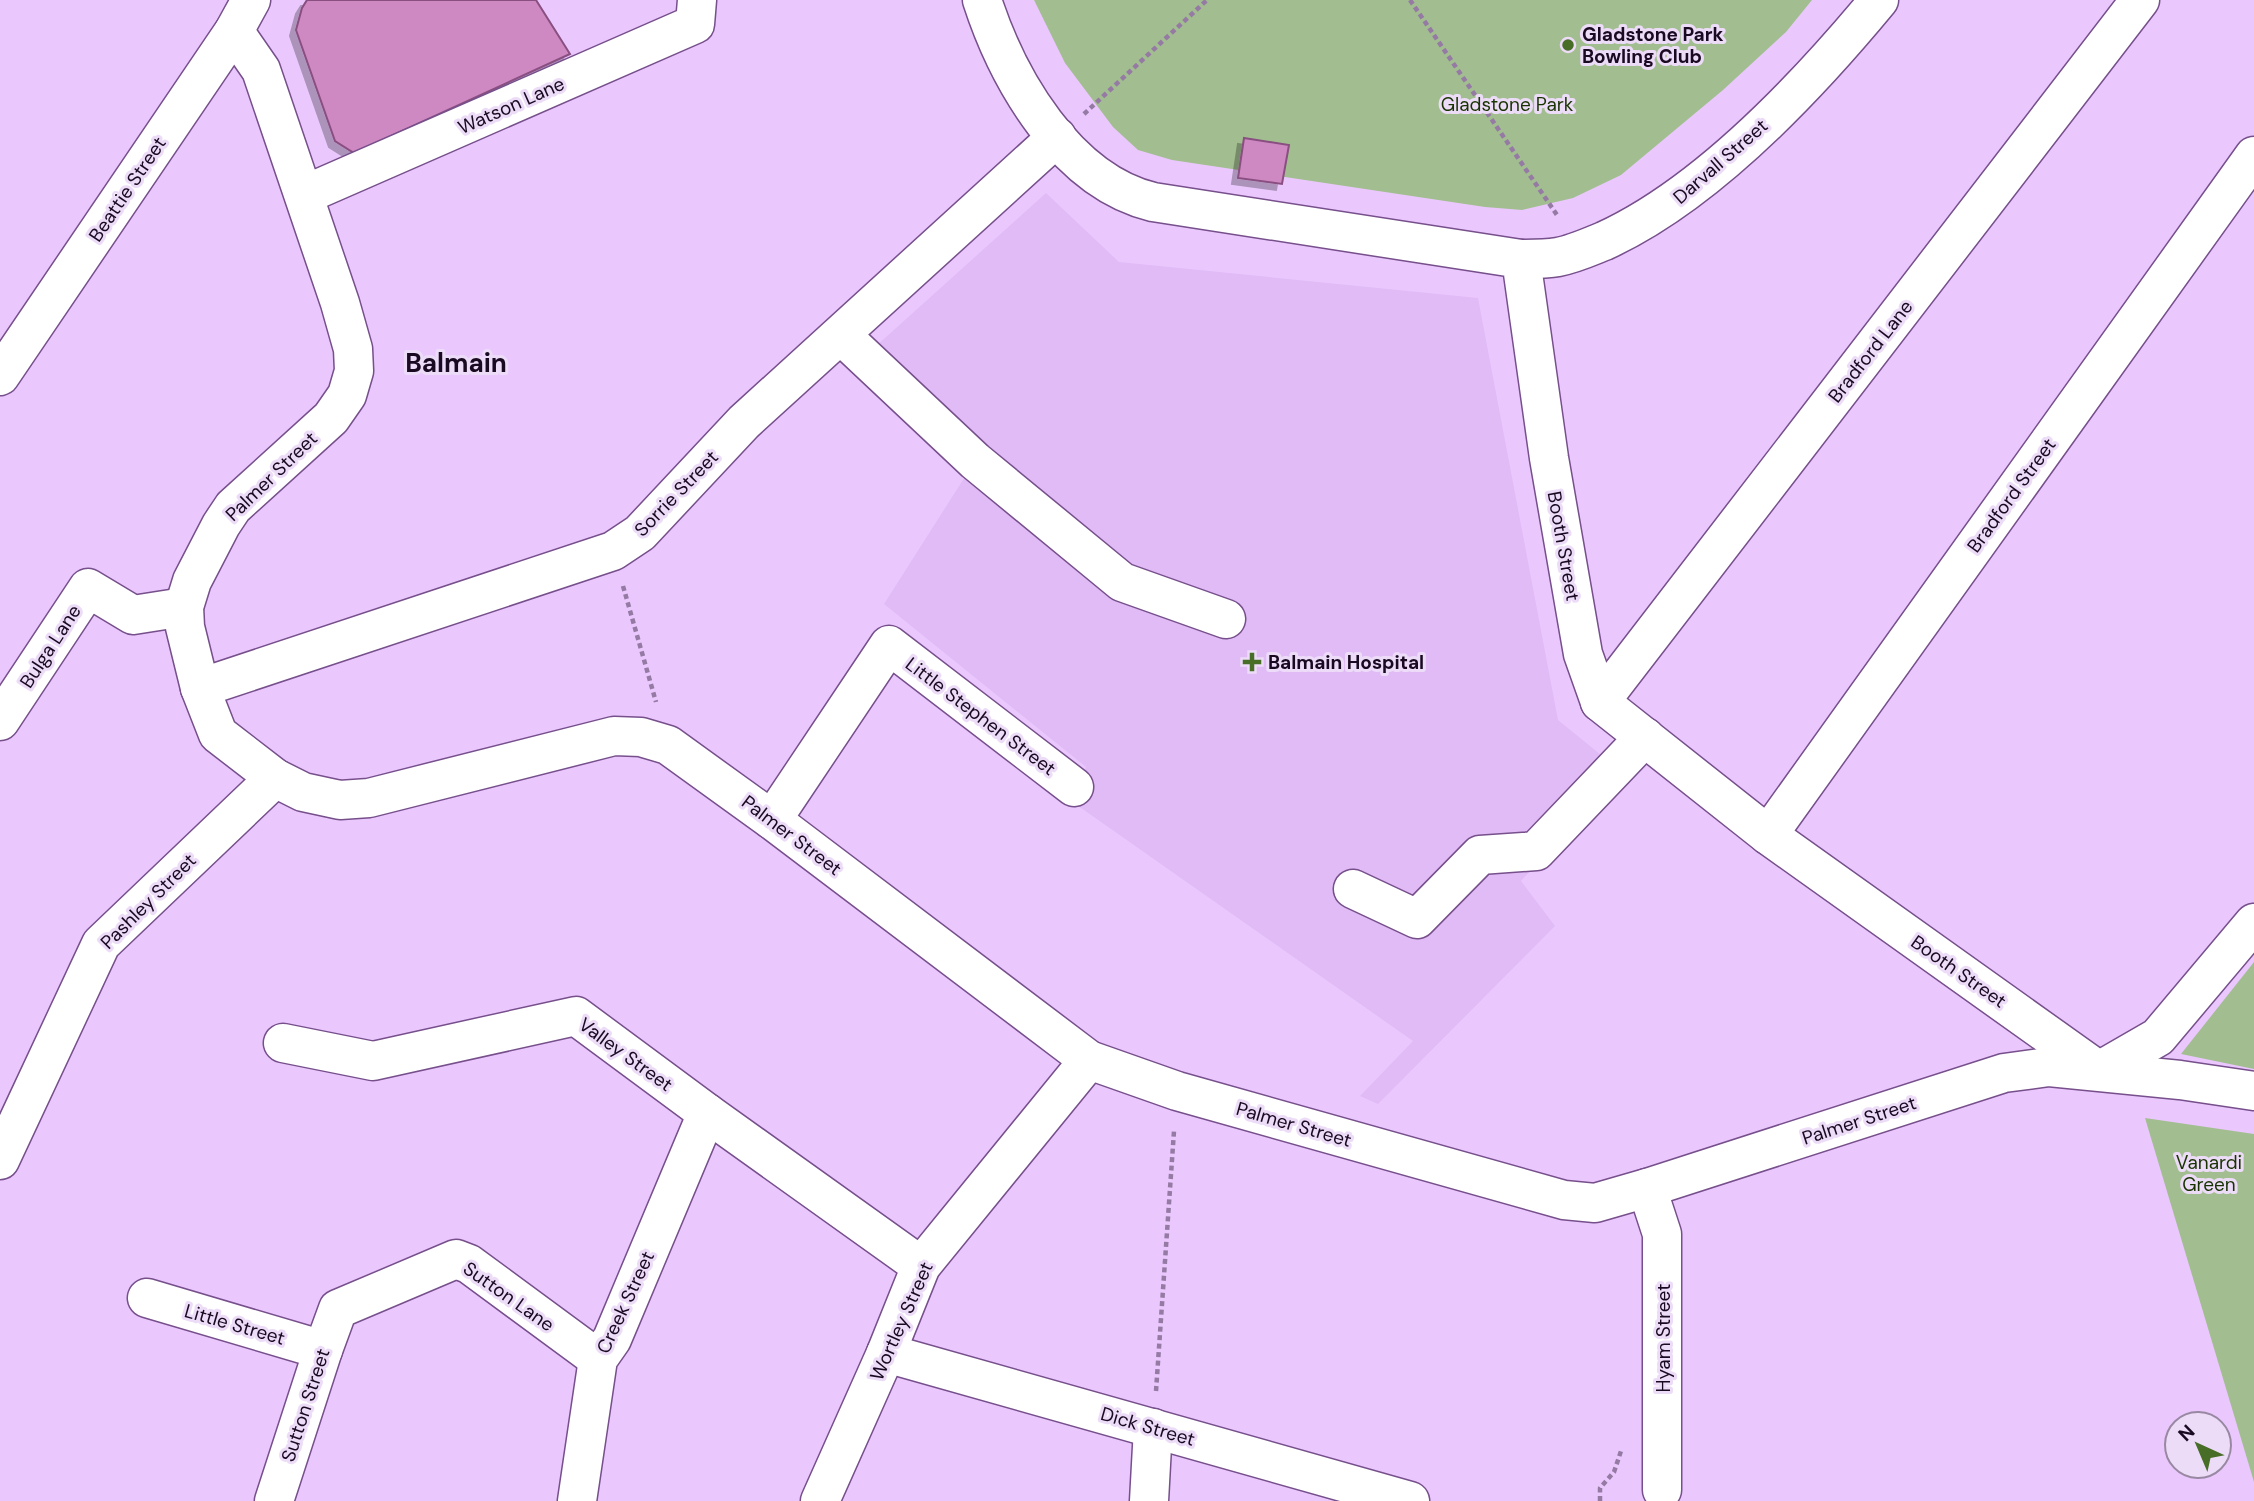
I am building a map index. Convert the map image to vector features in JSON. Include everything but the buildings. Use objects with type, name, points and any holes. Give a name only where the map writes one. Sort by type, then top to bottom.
[{"type":"street","name":"Watson Lane","points":[[304,195],[695,24],[697,0]]},
{"type":"street","points":[[982,0],[1001,52],[1035,109],[1070,126],[1095,175],[1135,198],[1521,259]]},
{"type":"street","name":"Darvall Street","points":[[1521,259],[1559,257],[1585,249],[1668,206],[1712,172],[1784,105],[1879,0]]},
{"type":"street","name":"Bradford Lane","points":[[1600,702],[2140,0]]},
{"type":"street","name":"Palmer Street","points":[[243,15],[340,303],[353,349],[354,371],[347,394],[331,418],[233,507],[220,525],[192,581],[184,607],[185,627],[200,688],[218,734],[275,778],[303,792],[340,800],[369,798],[614,736],[641,737],[668,745],[772,820],[1089,1060],[1177,1091],[1564,1200],[1595,1203],[1647,1188],[2004,1073],[2049,1067],[2099,1071]]},
{"type":"street","name":"Beattie Street","points":[[0,376],[243,15]]},
{"type":"street","name":"Sorrie Street","points":[[200,688],[613,551],[640,533],[744,422],[1070,126]]},
{"type":"street","name":"Bradford Street","points":[[1768,835],[2254,156]]},
{"type":"street","name":"Booth Street","points":[[1521,259],[1549,458],[1583,654],[1600,702],[1768,835],[2099,1071],[2254,1091]]},
{"type":"street","points":[[841,335],[975,461],[1122,582],[1226,619]]},
{"type":"street","name":"Bulga Lane","points":[[0,721],[88,588],[133,615],[184,607]]},
{"type":"street","name":"Little Stephen Street","points":[[772,820],[889,645],[1074,787]]},
{"type":"street","points":[[1353,889],[1418,919],[1480,855],[1536,851],[1645,737]]},
{"type":"street","name":"Pashley Street","points":[[0,1160],[102,944],[275,778]]},
{"type":"street","points":[[2099,1071],[2158,1037],[2254,923]]},
{"type":"street","name":"Valley Street","points":[[283,1043],[373,1061],[576,1016],[706,1113],[921,1266]]},
{"type":"street","name":"Wortley Street","points":[[820,1501],[886,1353],[921,1266],[1089,1060]]},
{"type":"street","name":"Creek Street","points":[[577,1501],[598,1359],[612,1339],[706,1113]]},
{"type":"street","name":"Hyam Street","points":[[1647,1188],[1662,1234],[1661,1497]]},
{"type":"street","name":"Sutton Lane","points":[[338,1309],[456,1259],[468,1264],[598,1359]]},
{"type":"street","name":"Little Street","points":[[147,1298],[323,1350]]},
{"type":"street","name":"Sutton Street","points":[[274,1501],[338,1309]]},
{"type":"street","name":"Dick Street","points":[[886,1353],[1410,1501]]},
{"type":"street","points":[[1149,1501],[1153,1427]]},
{"type":"path","points":[[1070,126],[1207,0]]},
{"type":"path","points":[[1410,0],[1557,215]]},
{"type":"path","points":[[613,551],[668,745]]},
{"type":"path","points":[[1153,1427],[1177,1091]]},
{"type":"path","points":[[1600,1488],[1600,1501]]},
{"type":"shaded area","name":"Balmain Hospital","points":[[1046,193],[1119,262],[1478,298],[1558,720],[1622,772],[1521,881],[1555,926],[1378,1104],[1360,1096],[1413,1041],[1074,803],[1086,767],[884,604],[975,461],[865,356]]},
{"type":"green space","name":"Gladstone Park","points":[[1034,0],[1812,0],[1786,32],[1723,90],[1621,175],[1573,198],[1522,210],[1485,207],[1172,160],[1138,150],[1113,127],[1065,63]]},
{"type":"green space","points":[[2254,962],[2254,1069],[2181,1054]]},
{"type":"green space","name":"Vanardi Green","points":[[2145,1118],[2254,1134],[2254,1482]]},
{"type":"place","name":"Gladstone Park Bowling Club","points":[[1568,45]]},
{"type":"place","name":"Balmain Hospital","points":[[1252,662]]},
{"type":"district","name":"Balmain","points":[[456,363]]}]
